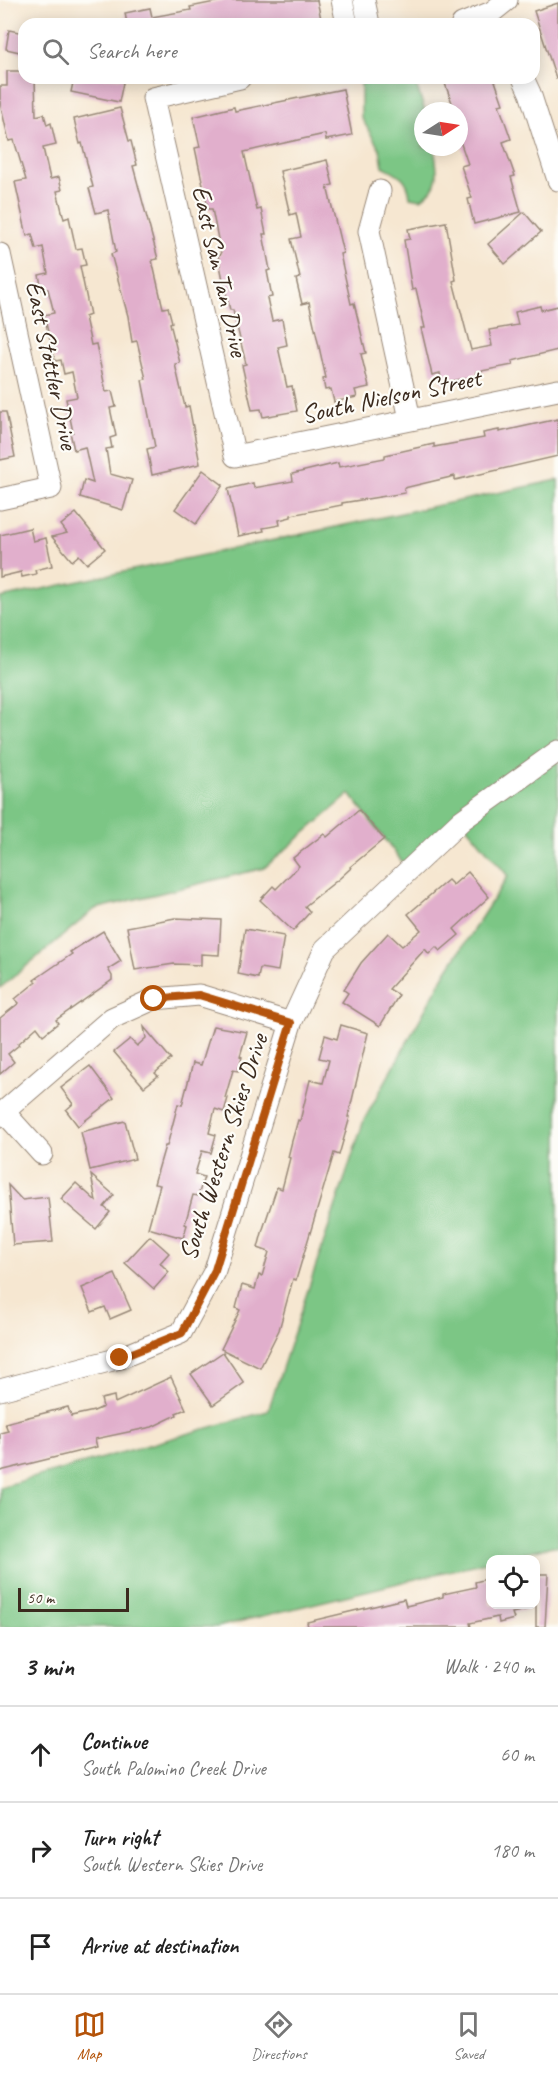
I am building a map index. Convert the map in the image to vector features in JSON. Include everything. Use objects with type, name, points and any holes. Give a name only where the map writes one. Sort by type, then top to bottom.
[{"type":"street","points":[[342,0],[346,18]]},
{"type":"street","points":[[364,0],[368,18]]},
{"type":"street","points":[[480,18],[499,12]]},
{"type":"street","name":"East San Tan Drive","points":[[214,84],[153,98],[235,456]]},
{"type":"street","points":[[526,84],[558,180]]},
{"type":"street","points":[[380,191],[369,231],[410,419]]},
{"type":"street","name":"East Stottler Drive","points":[[0,254],[51,488],[0,499]]},
{"type":"street","name":"South Nielson Street","points":[[235,456],[558,390]]},
{"type":"street","name":"South Western Skies Drive","points":[[0,1390],[120,1358],[182,1333],[215,1270],[291,1023],[325,949],[462,820],[558,751]]},
{"type":"street","points":[[42,1154],[2,1114],[112,1018],[154,999],[199,995],[291,1023]]},
{"type":"green space","points":[[361,84],[416,84],[422,102],[414,102],[414,156],[435,156],[437,176],[433,188],[421,199],[410,197],[405,181],[398,174],[383,166],[380,150],[361,117]]},
{"type":"green space","points":[[558,480],[558,1547],[553,1546],[512,1555],[486,1555],[486,1562],[217,1627],[0,1627],[0,1487],[268,1411],[364,1120],[446,972],[508,876],[462,821],[409,871],[350,794],[264,868],[95,909],[0,988],[0,598]]},
{"type":"building","points":[[225,0],[317,0],[321,18],[126,18],[125,13],[150,8],[152,17],[191,10],[190,7]]},
{"type":"building","points":[[558,3],[558,77],[556,78],[540,29],[540,18],[536,18],[534,11]]},
{"type":"building","points":[[9,30],[18,32],[18,52],[6,49]]},
{"type":"building","points":[[7,71],[18,71],[18,84],[35,84],[36,116],[44,114],[47,125],[51,123],[56,145],[43,148],[50,179],[59,177],[62,190],[57,191],[64,219],[69,217],[76,249],[82,248],[86,265],[80,266],[90,315],[85,317],[91,345],[96,344],[106,392],[112,391],[116,407],[110,408],[116,436],[110,438],[112,448],[106,449],[110,474],[132,480],[123,510],[80,497],[84,480],[93,483],[85,447],[74,450],[70,432],[73,432],[66,399],[77,397],[72,372],[64,374],[61,360],[55,361],[44,315],[54,313],[48,289],[42,290],[39,275],[48,273],[43,247],[36,249],[32,234],[27,236],[15,182],[26,180],[14,140],[9,141],[0,103],[0,86],[7,86]]},
{"type":"building","points":[[73,84],[123,84],[119,102],[71,92]]},
{"type":"building","points":[[445,84],[496,84],[503,104],[499,105],[511,139],[503,142],[515,176],[511,177],[521,212],[474,224],[468,199],[472,198],[461,166],[468,164],[465,156],[468,156],[468,102],[452,102]]},
{"type":"building","points":[[343,89],[352,135],[326,140],[325,134],[244,152],[257,210],[261,209],[266,234],[263,234],[270,270],[267,271],[272,297],[267,298],[272,321],[282,319],[287,345],[278,347],[287,387],[292,386],[297,411],[263,417],[261,409],[252,410],[242,365],[246,364],[233,310],[230,310],[218,255],[221,254],[212,209],[208,209],[195,148],[200,147],[193,117],[234,107],[235,111]]},
{"type":"building","points":[[120,108],[137,165],[133,166],[158,259],[152,260],[163,308],[168,307],[172,322],[170,323],[180,363],[175,364],[185,407],[189,406],[200,464],[152,475],[147,449],[155,447],[142,380],[146,379],[137,341],[132,342],[128,316],[111,254],[116,252],[108,210],[96,213],[89,188],[93,187],[74,119]]},
{"type":"building","points":[[327,160],[333,185],[327,186],[343,253],[340,254],[351,304],[354,303],[366,353],[361,354],[369,387],[355,390],[357,397],[334,402],[331,389],[325,390],[323,379],[326,378],[309,302],[302,304],[296,279],[300,278],[291,239],[301,237],[296,213],[290,215],[280,171]]},
{"type":"building","points":[[524,212],[541,232],[505,264],[488,244]]},
{"type":"building","points":[[446,222],[456,280],[453,281],[471,350],[492,346],[489,330],[518,325],[515,312],[540,306],[541,310],[558,306],[558,350],[512,361],[513,365],[476,372],[477,376],[442,383],[440,373],[432,375],[421,328],[425,328],[416,289],[412,290],[404,240],[410,239],[408,229]]},
{"type":"building","points":[[0,412],[6,412],[15,457],[0,460]]},
{"type":"building","points":[[558,419],[558,456],[455,480],[455,476],[404,488],[405,493],[342,503],[342,505],[291,515],[291,517],[279,520],[280,525],[238,536],[228,489],[253,483],[254,488],[293,481],[292,474],[338,463],[339,467],[385,458],[385,455],[416,448],[484,438],[483,433],[499,430],[499,432]]},
{"type":"building","points":[[203,470],[223,485],[196,524],[175,509]]},
{"type":"building","points":[[76,513],[105,549],[87,564],[79,555],[72,561],[52,537],[67,533],[61,525]]},
{"type":"building","points":[[30,528],[33,541],[46,538],[52,566],[35,570],[36,574],[22,577],[21,572],[0,577],[0,535]]},
{"type":"building","points":[[359,810],[384,839],[305,906],[310,912],[293,931],[260,900],[273,886],[276,889],[299,866],[293,858],[324,834],[327,837]]},
{"type":"building","points":[[468,872],[489,897],[454,929],[459,935],[440,951],[436,947],[429,954],[425,949],[389,989],[399,995],[380,1026],[342,1002],[348,993],[344,990],[361,963],[388,933],[402,946],[421,930],[408,914],[448,880],[453,885]]},
{"type":"building","points":[[175,918],[221,920],[219,955],[201,954],[201,965],[174,964],[135,970],[127,927]]},
{"type":"building","points":[[245,929],[284,936],[278,971],[260,968],[258,978],[238,974]]},
{"type":"building","points":[[103,931],[121,961],[108,969],[112,980],[56,1020],[58,1023],[43,1035],[37,1027],[8,1054],[14,1062],[0,1074],[0,1018],[19,1003],[15,999],[36,982],[34,980],[72,954],[70,952]]},
{"type":"building","points":[[341,1025],[368,1033],[348,1117],[350,1117],[339,1155],[334,1153],[279,1330],[260,1368],[221,1349],[240,1310],[236,1308],[242,1285],[255,1289],[259,1275],[262,1276],[269,1252],[258,1248],[263,1229],[277,1187],[282,1189],[292,1141],[298,1120],[300,1121],[310,1080],[323,1083],[329,1060],[319,1058],[325,1035],[337,1039]]},
{"type":"building","points":[[213,1026],[247,1032],[238,1071],[233,1070],[225,1098],[228,1098],[224,1112],[215,1109],[209,1133],[216,1135],[211,1153],[202,1151],[195,1174],[204,1177],[198,1196],[193,1195],[183,1238],[148,1228],[160,1185],[154,1184],[178,1104],[182,1105],[193,1063],[201,1065]]},
{"type":"building","points":[[144,1027],[171,1059],[155,1073],[158,1076],[144,1087],[114,1052],[130,1039],[137,1046],[146,1038]]},
{"type":"building","points":[[90,1066],[114,1098],[78,1126],[66,1110],[73,1104],[61,1088]]},
{"type":"building","points":[[125,1121],[135,1159],[90,1170],[81,1132]]},
{"type":"building","points":[[91,1175],[114,1195],[104,1207],[110,1212],[96,1229],[61,1199],[76,1183],[96,1201]]},
{"type":"building","points":[[8,1185],[22,1200],[48,1197],[53,1242],[13,1245]]},
{"type":"building","points":[[150,1236],[169,1253],[160,1263],[169,1272],[154,1289],[125,1263]]},
{"type":"building","points":[[115,1274],[131,1310],[110,1319],[105,1307],[92,1312],[82,1288]]},
{"type":"building","points":[[223,1352],[244,1383],[213,1405],[191,1374]]},
{"type":"building","points":[[171,1377],[186,1409],[176,1413],[177,1415],[152,1427],[95,1439],[97,1447],[0,1471],[0,1433],[8,1431],[5,1423],[68,1407],[71,1416],[94,1411],[103,1407],[101,1399],[114,1396],[115,1403]]},
{"type":"building","points":[[540,1574],[548,1574],[545,1627],[536,1627],[536,1609],[540,1609]]},
{"type":"building","points":[[486,1579],[486,1609],[529,1609],[512,1613],[514,1619],[499,1623],[498,1617],[470,1623],[471,1627],[308,1627],[307,1622],[404,1599],[406,1606],[443,1597],[443,1594],[476,1587],[475,1582]]},
{"type":"route","points":[[120,1358],[182,1333],[215,1270],[291,1023],[199,995],[154,999]]}]
